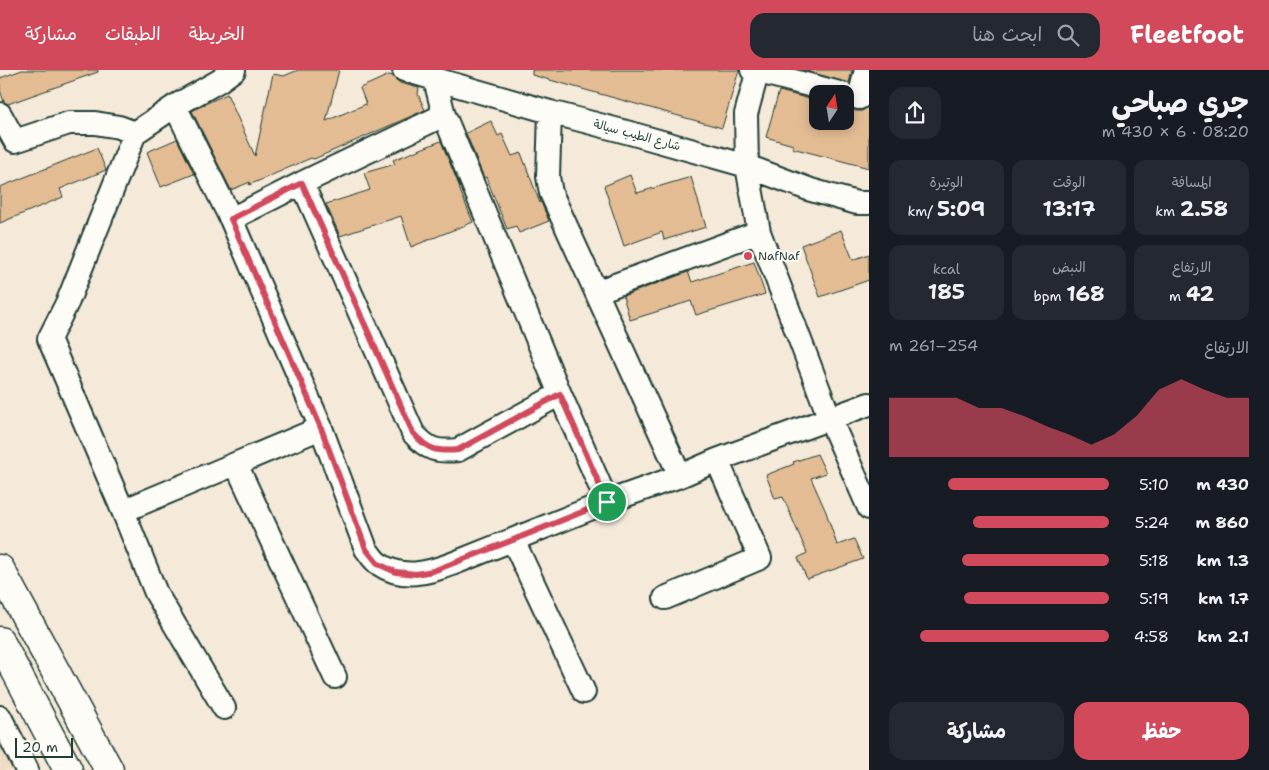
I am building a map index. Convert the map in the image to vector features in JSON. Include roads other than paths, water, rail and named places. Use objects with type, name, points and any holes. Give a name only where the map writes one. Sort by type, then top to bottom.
[{"type":"highway","points":[[0,569],[109,770]]},
{"type":"highway","points":[[0,641],[68,770]]},
{"type":"highway","points":[[57,675],[85,710],[123,770]]},
{"type":"street","points":[[224,708],[156,593],[123,511],[48,339],[68,301],[135,134],[175,106],[220,81],[234,70]]},
{"type":"street","points":[[854,96],[866,70]]},
{"type":"street","points":[[811,85],[756,71],[746,114],[747,166],[759,232],[830,418],[869,508]]},
{"type":"street","points":[[419,73],[444,115],[607,502]]},
{"type":"street","name":"شارع الطيب سيالة","points":[[419,73],[550,112],[747,166],[811,190],[869,204]]},
{"type":"street","points":[[175,106],[231,219],[321,428],[366,549],[378,564],[396,572],[416,574],[433,571],[607,502],[869,404]]},
{"type":"street","points":[[550,112],[548,177],[551,193],[680,476]]},
{"type":"street","points":[[0,114],[15,141],[69,123],[95,122],[120,127],[135,134]]},
{"type":"street","points":[[231,219],[444,115]]},
{"type":"street","points":[[302,183],[413,433],[422,444],[445,451],[458,450],[560,394]]},
{"type":"street","points":[[596,292],[759,232]]},
{"type":"street","points":[[123,511],[321,428]]},
{"type":"street","points":[[665,598],[760,558],[717,460]]},
{"type":"street","points":[[236,464],[335,677]]},
{"type":"street","points":[[513,540],[584,692]]},
{"type":"street","points":[[0,717],[27,770]]},
{"type":"place","name":"NafNaf","points":[[748,256]]}]
